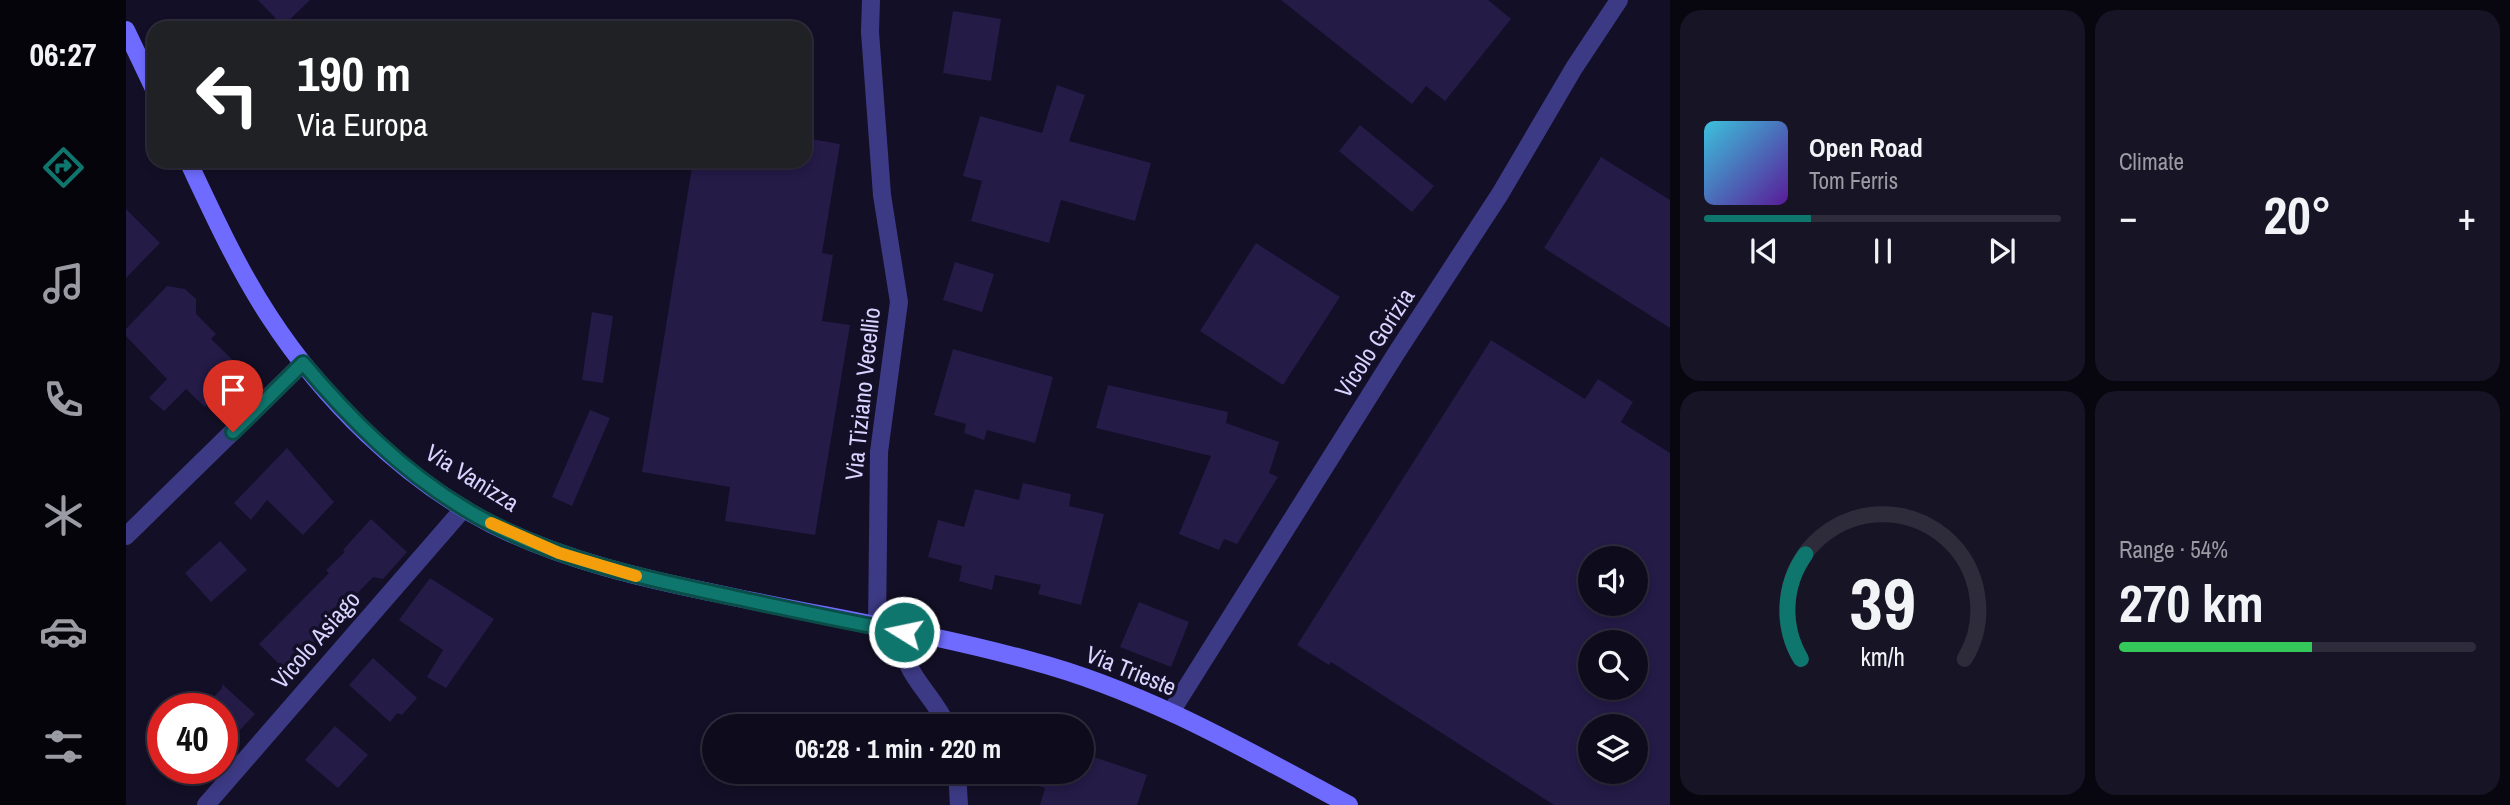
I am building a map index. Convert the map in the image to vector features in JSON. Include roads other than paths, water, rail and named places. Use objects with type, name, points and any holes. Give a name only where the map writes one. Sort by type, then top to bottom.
[{"type":"street","name":"Via Tiziano Vecellio","points":[[870,0],[882,195],[898,302],[879,452],[877,627]]},
{"type":"street","name":"Vicolo Gorizia","points":[[1171,712],[1397,352],[1500,194],[1574,68],[1619,0]]},
{"type":"street","points":[[126,30],[147,74]]},
{"type":"street","name":"Via Vanizza","points":[[191,168],[245,276],[303,363],[372,438],[464,508],[522,537],[602,567],[877,627]]},
{"type":"street","points":[[126,536],[303,363]]},
{"type":"street","name":"Vicolo Asiago","points":[[206,805],[464,508]]},
{"type":"street","name":"Via Trieste","points":[[877,627],[1033,661],[1141,698],[1349,805]]},
{"type":"street","points":[[904,632],[904,657],[940,714]]},
{"type":"street","points":[[958,784],[959,805]]}]
